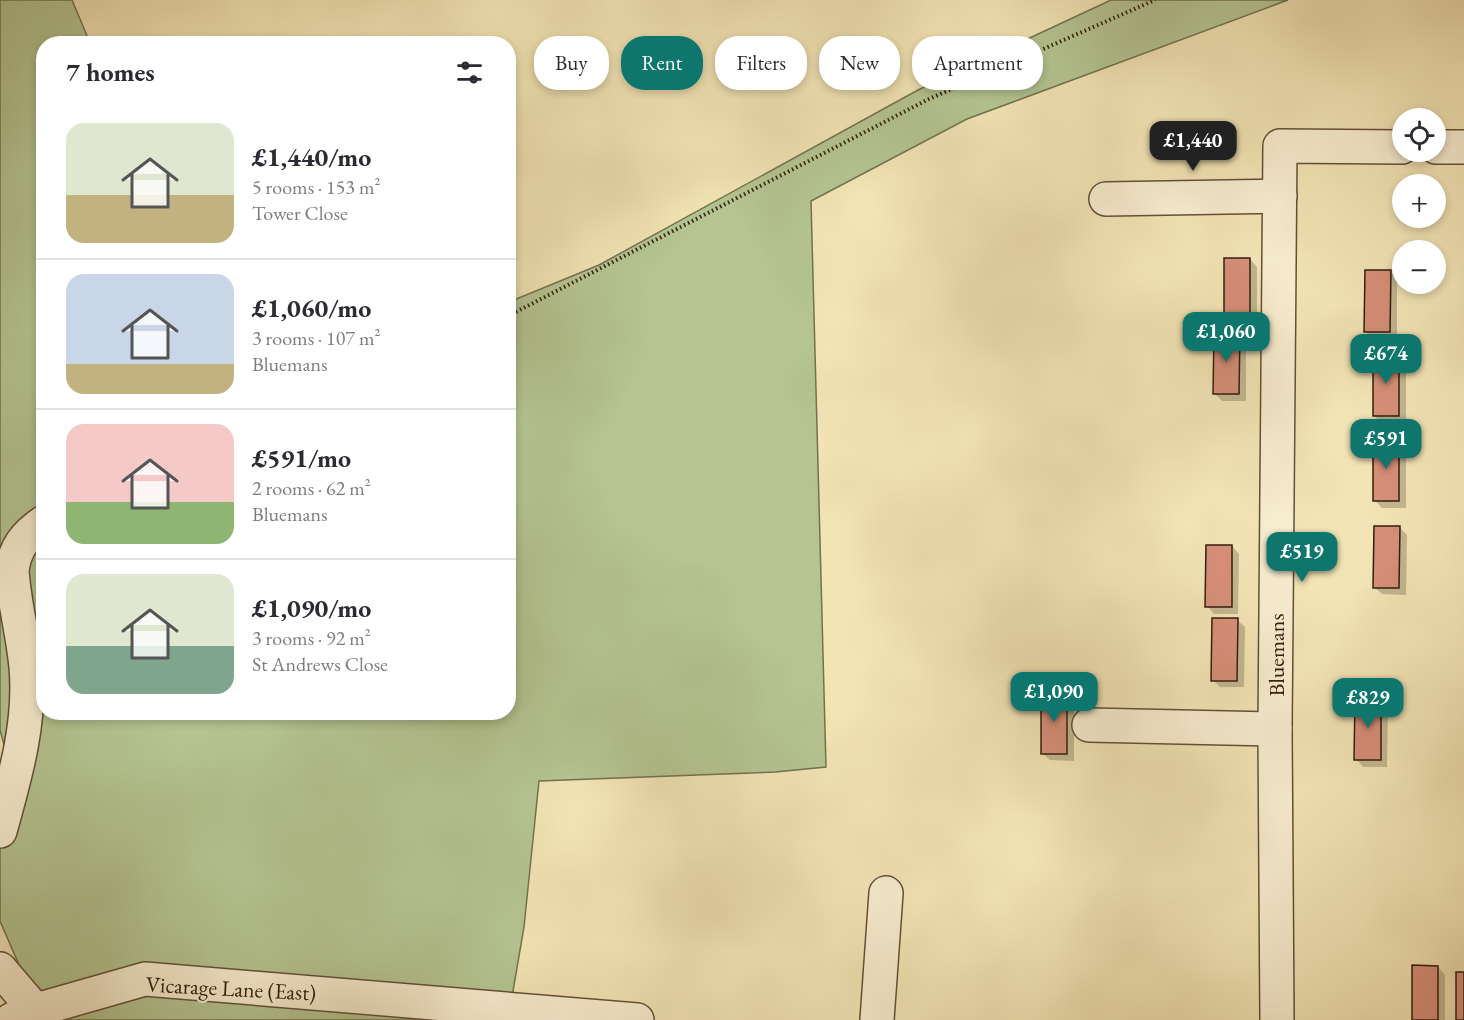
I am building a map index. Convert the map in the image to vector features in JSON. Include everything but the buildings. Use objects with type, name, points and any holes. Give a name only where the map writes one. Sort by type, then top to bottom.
[{"type":"street","name":"Bluemans","points":[[1277,1020],[1275,729],[1280,146],[1392,147]]},
{"type":"street","points":[[1446,147],[1464,147]]},
{"type":"street","points":[[1106,199],[1280,196]]},
{"type":"street","points":[[0,831],[21,758],[26,712],[26,667],[12,570],[14,555],[21,543],[36,529]]},
{"type":"street","points":[[1089,725],[1275,729]]},
{"type":"street","points":[[877,1020],[886,893]]},
{"type":"street","points":[[0,969],[23,1015]]},
{"type":"street","name":"Vicarage Lane (East)","points":[[23,1015],[145,979],[637,1020]]},
{"type":"path","points":[[516,312],[929,99],[1155,0]]},
{"type":"green space","points":[[0,0],[72,0],[87,36],[36,36],[36,720],[516,720],[516,299],[599,265],[918,90],[1043,90],[1043,36],[1034,36],[1111,0],[1288,0],[967,119],[811,201],[826,767],[775,772],[539,781],[524,927],[508,1020],[43,1020],[0,921],[0,773],[6,752],[0,730]]}]
